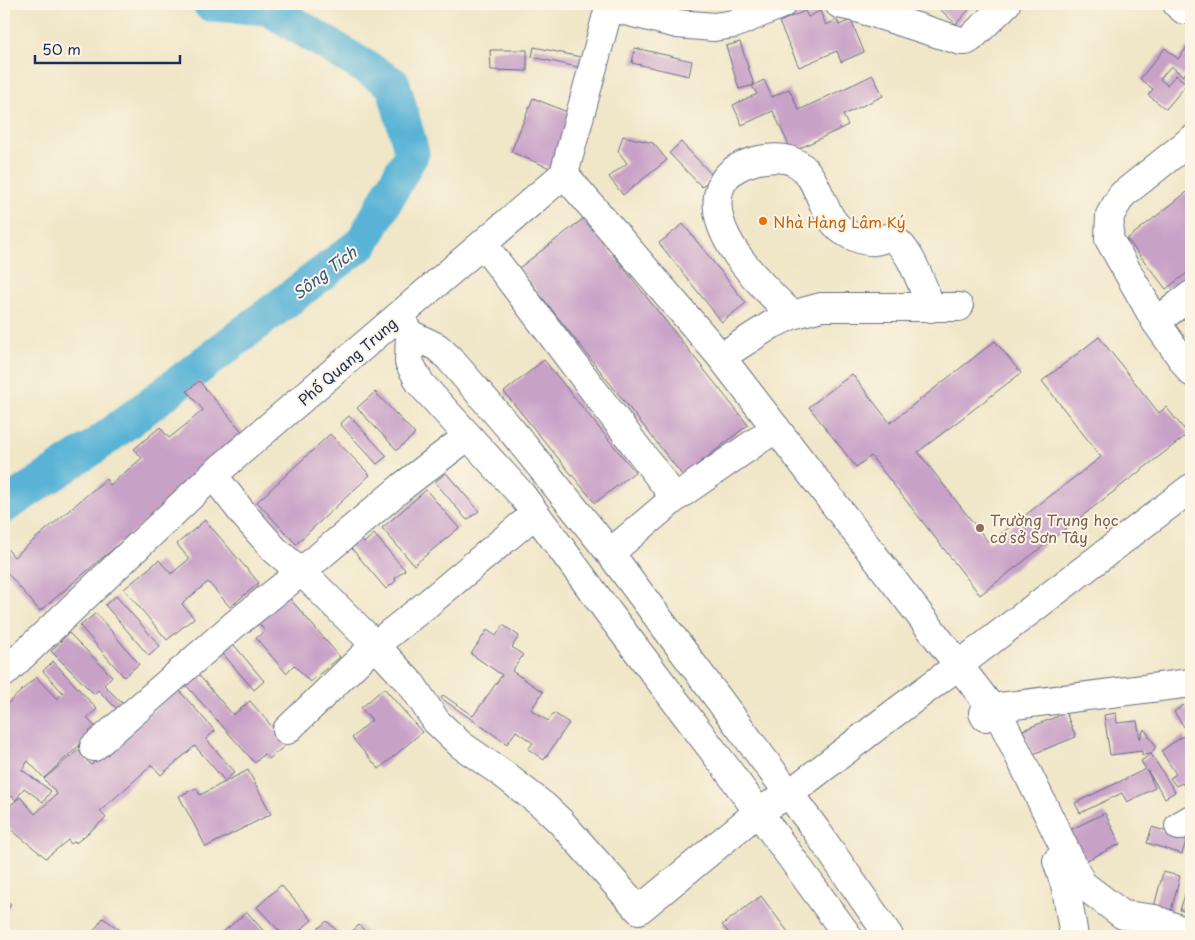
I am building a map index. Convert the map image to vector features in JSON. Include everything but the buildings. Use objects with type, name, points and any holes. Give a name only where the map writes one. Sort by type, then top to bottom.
[{"type":"street","points":[[782,4],[734,24],[714,28],[677,24],[610,5],[564,174],[721,357],[1004,723],[1082,884],[1121,926],[1154,919],[1191,934]]},
{"type":"street","points":[[839,4],[857,8],[945,37],[966,41],[1006,4]]},
{"type":"street","points":[[1191,140],[1122,195],[1110,215],[1109,239],[1156,322],[1191,372]]},
{"type":"street","points":[[792,315],[742,263],[719,220],[718,201],[720,188],[727,176],[739,166],[755,160],[780,159],[795,162],[809,174],[833,223],[843,231],[856,238],[874,241],[889,238],[898,242],[920,277],[931,308]]},
{"type":"street","name":"Phố Quang Trung","points":[[4,673],[214,475],[404,325],[483,244],[564,174]]},
{"type":"street","points":[[483,244],[675,498]]},
{"type":"street","points":[[1156,322],[1191,295]]},
{"type":"street","points":[[721,357],[771,325],[792,315],[822,307],[959,308]]},
{"type":"street","points":[[404,325],[409,362],[420,383],[521,494],[727,769],[848,936]]},
{"type":"street","points":[[404,325],[450,358],[512,431],[610,553],[816,830],[889,936]]},
{"type":"street","points":[[610,553],[675,498],[776,428]]},
{"type":"street","points":[[94,747],[234,624],[301,572],[403,486],[468,436]]},
{"type":"street","points":[[214,475],[245,516],[275,550],[301,572],[375,645],[412,685],[436,721],[461,745],[503,774],[554,816],[639,910],[758,812],[789,794],[1191,488]]},
{"type":"street","points":[[287,730],[375,645],[535,514]]},
{"type":"street","points":[[1070,935],[1066,888],[1057,862],[1034,804],[1008,753],[983,713],[992,708],[1191,684]]},
{"type":"waterway","name":"Sông Tích","points":[[4,506],[97,445],[362,243],[412,153],[393,84],[268,8],[210,4]]},
{"type":"place","name":"Nhà Hàng Lâm Ký","points":[[763,221]]},
{"type":"place","name":"Trường Trung học cơ sở Sơn Tây","points":[[980,528]]}]
